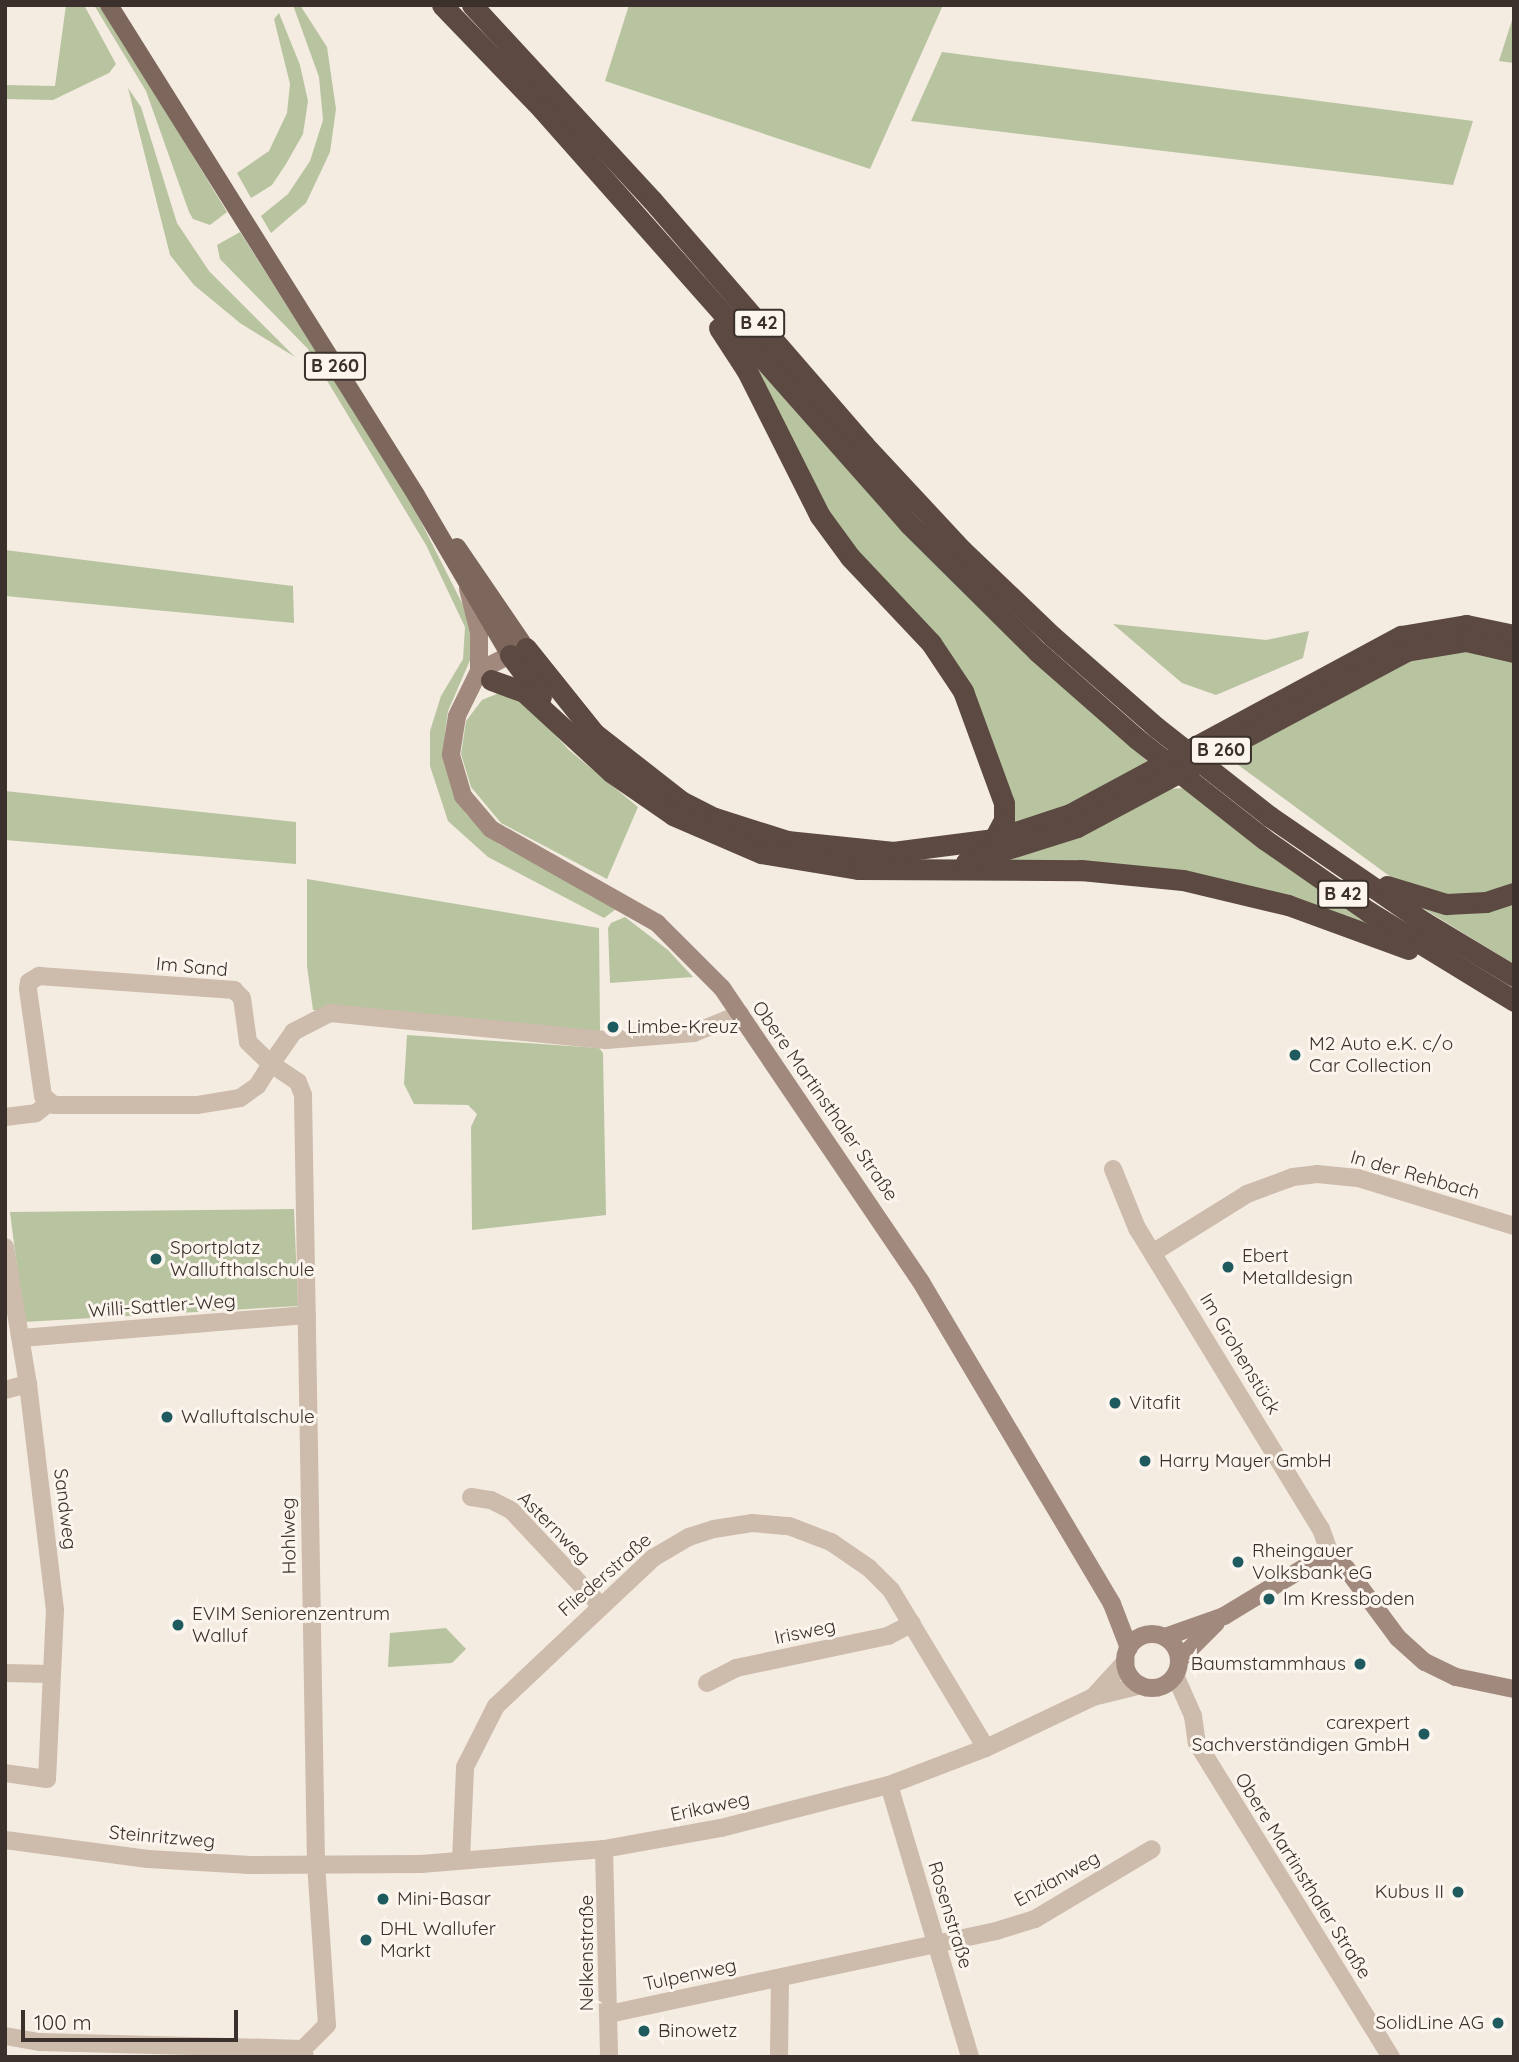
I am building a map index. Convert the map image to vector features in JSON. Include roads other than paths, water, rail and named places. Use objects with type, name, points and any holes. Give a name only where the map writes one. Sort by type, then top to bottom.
[{"type":"highway","name":"B 42","points":[[442,5],[677,262],[918,533],[1038,652],[1213,801],[1369,912],[1514,1001]]},
{"type":"highway","name":"B 42","points":[[472,5],[652,200],[944,530],[1052,636],[1156,727],[1232,788],[1319,852],[1514,976]]},
{"type":"highway","points":[[677,262],[686,286],[747,371],[820,516],[850,557],[931,643],[963,691],[1004,803],[1004,820],[994,839]]},
{"type":"highway","name":"B 260","points":[[517,655],[621,757],[681,801],[715,818],[787,841],[858,851],[927,850],[994,839],[1044,824],[1104,798],[1393,639],[1449,625],[1483,627],[1514,635]]},
{"type":"highway","name":"B 260","points":[[517,655],[583,747],[641,794],[730,843],[824,866],[926,869],[1019,848],[1077,827],[1406,651],[1466,641],[1514,652]]},
{"type":"highway","points":[[485,675],[524,692],[583,747]]},
{"type":"highway","points":[[1319,852],[1431,902],[1474,904],[1514,893]]},
{"type":"highway","points":[[926,869],[1081,870],[1207,885],[1319,915],[1477,980]]},
{"type":"main road","name":"B 260","points":[[109,5],[517,655]]},
{"type":"main road","name":"B 260","points":[[416,495],[467,585],[517,655]]},
{"type":"street","name":"B 260","points":[[467,585],[479,632],[485,675]]},
{"type":"street","name":"Obere Martinsthaler Straße","points":[[517,655],[485,675],[464,699],[454,725],[451,755],[463,796],[474,813],[491,829],[657,923],[699,961],[740,1014],[921,1282],[1112,1604],[1127,1655]]},
{"type":"street","name":"Im Sand","points":[[49,1103],[43,1096],[28,989],[29,982],[39,976],[234,990],[242,998],[248,1042],[271,1064]]},
{"type":"street","points":[[5,1117],[36,1113],[49,1103],[197,1105],[250,1093],[293,1031],[330,1013],[606,1040],[694,1033],[740,1014]]},
{"type":"street","name":"Hohlweg","points":[[271,1064],[292,1076],[302,1088],[316,1864],[327,2025],[304,2053]]},
{"type":"street","name":"Im Grohenstück","points":[[1113,1169],[1123,1202],[1321,1529],[1332,1559]]},
{"type":"street","name":"In der Rehbach","points":[[1154,1252],[1247,1194],[1293,1177],[1317,1174],[1358,1178],[1514,1226]]},
{"type":"street","name":"Sandweg","points":[[5,1247],[28,1384],[54,1586],[47,1779],[5,1773]]},
{"type":"street","name":"Willi-Sattler-Weg","points":[[21,1338],[307,1315]]},
{"type":"street","points":[[5,1390],[28,1384]]},
{"type":"street","name":"Asternweg","points":[[471,1497],[491,1500],[511,1510],[599,1604]]},
{"type":"street","name":"Fliederstraße","points":[[461,1860],[465,1767],[482,1726],[496,1706],[599,1604],[653,1558],[689,1537],[727,1526],[771,1523],[809,1532],[855,1556],[891,1590],[986,1748]]},
{"type":"street","points":[[1224,1616],[1156,1688],[1141,1685],[1130,1675],[1127,1655],[1156,1636],[1224,1616],[1315,1561],[1332,1559],[1346,1568],[1398,1638],[1424,1662],[1456,1677],[1514,1689]]},
{"type":"street","name":"Obere Martinsthaler Straße","points":[[1112,1604],[1156,1636]]},
{"type":"street","name":"Irisweg","points":[[707,1683],[737,1668],[888,1636],[912,1623]]},
{"type":"street","points":[[1156,1636],[1177,1667]]},
{"type":"street","name":"Erikaweg","points":[[1093,1697],[1127,1655]]},
{"type":"street","name":"Obere Martinsthaler Straße","points":[[1177,1667],[1193,1716],[1196,1743],[1391,2057]]},
{"type":"street","points":[[5,1673],[50,1674]]},
{"type":"street","name":"Erikaweg","points":[[316,1864],[461,1860],[604,1849],[721,1828],[889,1785],[986,1748],[1093,1697],[1141,1685]]},
{"type":"street","name":"Rosenstraße","points":[[889,1785],[970,2057]]},
{"type":"street","name":"Steinritzweg","points":[[5,1840],[148,1859],[316,1864]]},
{"type":"street","name":"Nelkenstraße","points":[[604,1849],[609,2057]]},
{"type":"street","name":"Enzianweg","points":[[937,1942],[1035,1919],[1152,1849]]},
{"type":"street","name":"Tulpenweg","points":[[609,2014],[937,1942]]},
{"type":"street","points":[[779,2057],[780,1978]]},
{"type":"street","points":[[779,2031],[792,2057]]},
{"type":"street","points":[[5,2036],[39,2049],[304,2053]]},
{"type":"place","name":"Limbe-Kreuz","points":[[613,1027]]},
{"type":"place","name":"M2 Auto e.K. c/o Car Collection","points":[[1295,1055]]},
{"type":"place","name":"Sportplatz Wallufthalschule","points":[[156,1259]]},
{"type":"place","name":"Ebert Metalldesign","points":[[1228,1267]]},
{"type":"place","name":"Vitafit","points":[[1115,1403]]},
{"type":"place","name":"Walluftalschule","points":[[167,1417]]},
{"type":"place","name":"Harry Mayer GmbH","points":[[1145,1461]]},
{"type":"place","name":"Rheingauer Volksbank eG","points":[[1238,1562]]},
{"type":"place","name":"Im Kressboden","points":[[1269,1599]]},
{"type":"place","name":"EVIM Seniorenzentrum Walluf","points":[[178,1625]]},
{"type":"place","name":"Baumstammhaus","points":[[1360,1664]]},
{"type":"place","name":"carexpert Sachverständigen GmbH","points":[[1424,1734]]},
{"type":"place","name":"Kubus II","points":[[1458,1892]]},
{"type":"place","name":"Mini-Basar","points":[[383,1899]]},
{"type":"place","name":"DHL Wallufer Markt","points":[[366,1940]]},
{"type":"place","name":"SolidLine AG","points":[[1498,2023]]},
{"type":"place","name":"Binowetz","points":[[644,2031]]}]
